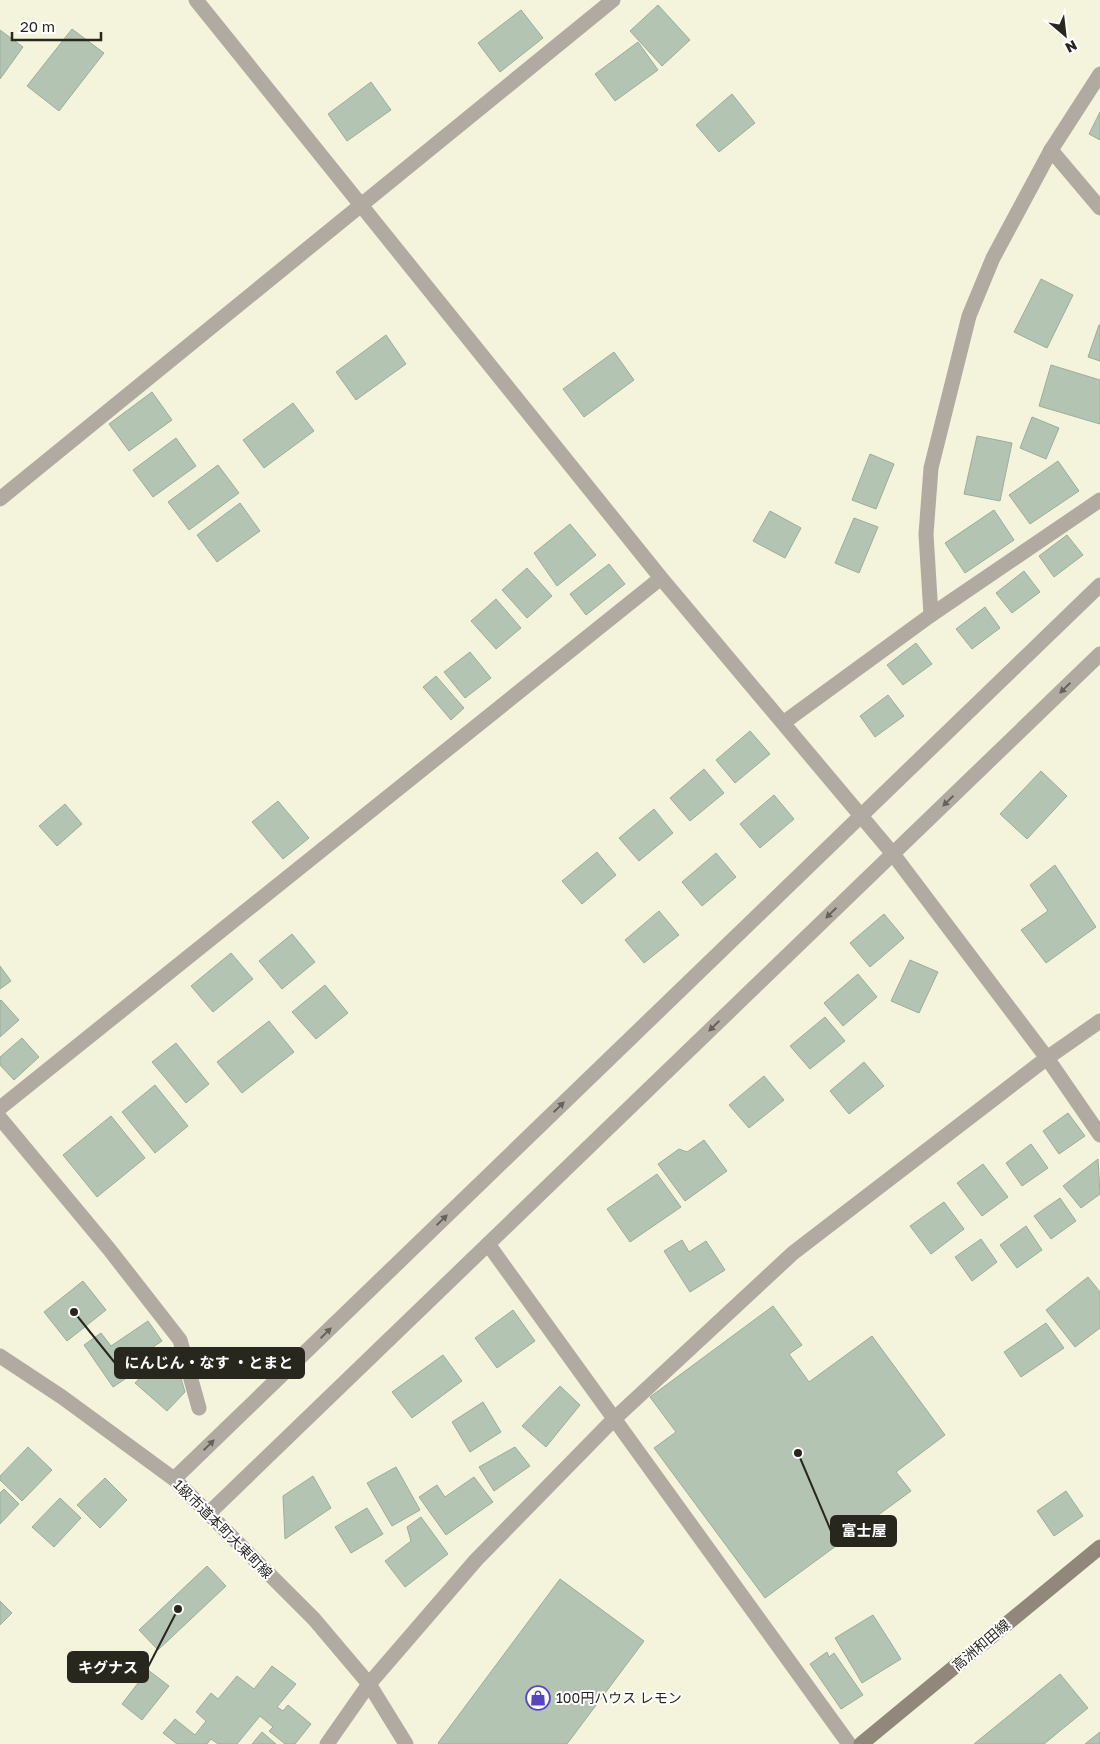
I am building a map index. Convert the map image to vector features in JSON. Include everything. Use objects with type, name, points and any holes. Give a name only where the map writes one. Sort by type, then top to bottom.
[{"type":"main road","name":"高洲和田線","points":[[861,1744],[1100,1547]]},
{"type":"street","points":[[196,0],[363,205],[661,578],[893,854],[1047,1058],[1100,1135]]},
{"type":"street","points":[[0,499],[613,0]]},
{"type":"street","points":[[931,615],[926,534],[931,468],[969,316],[993,258],[1051,150],[1100,74]]},
{"type":"street","points":[[1051,150],[1100,208]]},
{"type":"street","points":[[783,722],[931,615],[1100,500]]},
{"type":"street","points":[[0,1108],[661,578]]},
{"type":"street","points":[[174,1479],[1100,585]]},
{"type":"street","points":[[208,1514],[1100,654]]},
{"type":"street","points":[[326,1744],[369,1684],[476,1560],[613,1420],[793,1253],[1047,1058],[1100,1021]]},
{"type":"street","points":[[0,1118],[109,1249],[180,1340],[199,1408]]},
{"type":"street","points":[[488,1244],[613,1420],[850,1744]]},
{"type":"street","name":"1級市道本町大東町線","points":[[0,1356],[62,1397],[174,1479],[314,1619],[369,1684],[406,1744]]},
{"type":"building","points":[[658,5],[690,40],[662,66],[630,31]]},
{"type":"building","points":[[521,10],[543,38],[500,72],[478,43]]},
{"type":"building","points":[[72,29],[104,53],[59,111],[27,86]]},
{"type":"building","points":[[0,30],[23,47],[0,79]]},
{"type":"building","points":[[638,42],[658,70],[615,101],[595,74]]},
{"type":"building","points":[[371,82],[391,110],[347,141],[328,114]]},
{"type":"building","points":[[732,94],[755,123],[719,152],[696,125]]},
{"type":"building","points":[[1100,112],[1100,140],[1089,134]]},
{"type":"building","points":[[1041,279],[1073,295],[1047,348],[1014,332]]},
{"type":"building","points":[[1100,325],[1100,361],[1088,357]]},
{"type":"building","points":[[386,335],[406,364],[356,400],[336,372]]},
{"type":"building","points":[[614,352],[634,380],[584,417],[563,389]]},
{"type":"building","points":[[1051,365],[1100,380],[1100,424],[1039,406]]},
{"type":"building","points":[[152,392],[172,420],[129,451],[109,424]]},
{"type":"building","points":[[293,403],[314,431],[264,468],[243,440]]},
{"type":"building","points":[[1032,417],[1059,428],[1046,459],[1020,448]]},
{"type":"building","points":[[977,436],[1012,443],[1000,501],[964,494]]},
{"type":"building","points":[[176,438],[196,466],[153,497],[133,470]]},
{"type":"building","points":[[870,454],[894,464],[876,509],[852,500]]},
{"type":"building","points":[[1058,461],[1079,491],[1030,524],[1009,495]]},
{"type":"building","points":[[218,465],[239,493],[189,530],[168,502]]},
{"type":"building","points":[[240,503],[260,531],[217,562],[197,535]]},
{"type":"building","points":[[994,510],[1014,540],[965,573],[945,543]]},
{"type":"building","points":[[770,511],[801,528],[785,558],[753,541]]},
{"type":"building","points":[[854,518],[878,527],[859,573],[835,563]]},
{"type":"building","points":[[570,524],[596,555],[557,586],[534,553]]},
{"type":"building","points":[[1067,535],[1083,555],[1054,577],[1039,556]]},
{"type":"building","points":[[609,564],[625,584],[586,615],[570,594]]},
{"type":"building","points":[[527,568],[552,596],[527,618],[502,590]]},
{"type":"building","points":[[1024,571],[1040,592],[1012,613],[996,593]]},
{"type":"building","points":[[496,599],[521,628],[496,649],[471,621]]},
{"type":"building","points":[[985,607],[1000,628],[972,649],[956,629]]},
{"type":"building","points":[[916,643],[932,664],[903,685],[887,665]]},
{"type":"building","points":[[470,652],[491,678],[465,698],[444,672]]},
{"type":"building","points":[[436,676],[464,708],[451,720],[423,687]]},
{"type":"building","points":[[888,695],[904,716],[875,737],[860,716]]},
{"type":"building","points":[[750,731],[770,754],[735,783],[716,760]]},
{"type":"building","points":[[704,769],[724,793],[690,821],[670,798]]},
{"type":"building","points":[[1041,771],[1067,796],[1027,839],[1000,814]]},
{"type":"building","points":[[774,795],[794,819],[760,848],[740,824]]},
{"type":"building","points":[[278,801],[309,838],[283,859],[252,822]]},
{"type":"building","points":[[65,804],[82,824],[57,846],[39,826]]},
{"type":"building","points":[[654,809],[673,833],[639,861],[619,838]]},
{"type":"building","points":[[597,852],[616,875],[582,904],[562,881]]},
{"type":"building","points":[[716,853],[736,877],[702,906],[682,882]]},
{"type":"building","points":[[1055,865],[1096,927],[1046,963],[1021,930],[1048,911],[1030,885]]},
{"type":"building","points":[[659,911],[679,935],[644,963],[625,940]]},
{"type":"building","points":[[884,914],[904,938],[870,967],[850,943]]},
{"type":"building","points":[[292,934],[315,962],[282,989],[259,961]]},
{"type":"building","points":[[231,953],[253,979],[213,1012],[191,986]]},
{"type":"building","points":[[910,960],[938,972],[919,1013],[891,1001]]},
{"type":"building","points":[[0,966],[11,981],[0,989]]},
{"type":"building","points":[[858,974],[877,997],[843,1026],[824,1003]]},
{"type":"building","points":[[325,985],[348,1013],[316,1039],[292,1012]]},
{"type":"building","points":[[0,1001],[19,1020],[0,1037]]},
{"type":"building","points":[[825,1017],[845,1041],[810,1069],[790,1046]]},
{"type":"building","points":[[269,1021],[294,1052],[242,1093],[217,1062]]},
{"type":"building","points":[[22,1038],[39,1057],[14,1080],[0,1065],[0,1057]]},
{"type":"building","points":[[176,1043],[209,1084],[186,1103],[152,1062]]},
{"type":"building","points":[[864,1062],[884,1086],[849,1114],[830,1091]]},
{"type":"building","points":[[764,1076],[784,1100],[749,1128],[729,1105]]},
{"type":"building","points":[[155,1085],[188,1126],[155,1153],[122,1112]]},
{"type":"building","points":[[1068,1113],[1085,1136],[1059,1154],[1043,1131]]},
{"type":"building","points":[[111,1116],[145,1158],[97,1197],[63,1155]]},
{"type":"building","points":[[704,1140],[727,1171],[685,1201],[658,1164],[679,1149],[687,1152]]},
{"type":"building","points":[[1031,1144],[1048,1168],[1022,1186],[1006,1163]]},
{"type":"building","points":[[1098,1159],[1100,1194],[1081,1208],[1063,1186]]},
{"type":"building","points":[[983,1164],[1008,1197],[982,1216],[957,1183]]},
{"type":"building","points":[[657,1174],[681,1207],[630,1242],[607,1209]]},
{"type":"building","points":[[1060,1198],[1076,1221],[1051,1239],[1034,1216]]},
{"type":"building","points":[[944,1202],[964,1229],[931,1254],[910,1226]]},
{"type":"building","points":[[1026,1226],[1042,1250],[1017,1268],[1000,1245]]},
{"type":"building","points":[[981,1239],[997,1262],[972,1281],[955,1257]]},
{"type":"building","points":[[682,1240],[689,1252],[706,1241],[725,1270],[690,1292],[664,1251]]},
{"type":"building","points":[[1088,1277],[1100,1292],[1100,1328],[1075,1347],[1046,1310]]},
{"type":"building","points":[[83,1281],[106,1310],[67,1341],[44,1312]]},
{"type":"building","points":[[773,1306],[802,1345],[789,1354],[809,1382],[872,1336],[945,1435],[896,1472],[911,1491],[765,1598],[654,1448],[676,1432],[650,1397]]},
{"type":"building","points":[[513,1310],[535,1341],[497,1368],[475,1338]]},
{"type":"building","points":[[148,1321],[162,1341],[125,1366],[131,1375],[113,1387],[84,1345],[101,1333],[111,1346]]},
{"type":"building","points":[[1046,1323],[1064,1348],[1021,1377],[1004,1352]]},
{"type":"building","points":[[166,1349],[175,1358],[185,1392],[167,1411],[135,1383]]},
{"type":"building","points":[[443,1355],[462,1381],[412,1418],[392,1392]]},
{"type":"building","points":[[560,1386],[580,1405],[546,1447],[522,1426]]},
{"type":"building","points":[[483,1402],[501,1432],[470,1452],[452,1422]]},
{"type":"building","points":[[28,1447],[52,1470],[22,1501],[0,1480],[0,1476]]},
{"type":"building","points":[[515,1447],[530,1466],[494,1491],[479,1467]]},
{"type":"building","points":[[396,1467],[420,1510],[392,1526],[367,1483]]},
{"type":"building","points":[[313,1476],[331,1508],[285,1539],[283,1496]]},
{"type":"building","points":[[474,1477],[493,1502],[446,1535],[419,1497],[437,1485],[445,1497]]},
{"type":"building","points":[[105,1478],[127,1500],[100,1528],[77,1505]]},
{"type":"building","points":[[4,1489],[19,1504],[0,1524],[0,1493]]},
{"type":"building","points":[[1066,1491],[1083,1516],[1054,1536],[1037,1511]]},
{"type":"building","points":[[60,1498],[81,1518],[54,1547],[32,1527]]},
{"type":"building","points":[[367,1508],[383,1534],[351,1553],[335,1527]]},
{"type":"building","points":[[421,1517],[448,1554],[405,1587],[385,1561],[411,1541],[407,1527]]},
{"type":"building","points":[[207,1566],[226,1586],[158,1650],[139,1630]]},
{"type":"building","points":[[560,1579],[644,1641],[567,1744],[439,1744],[438,1743]]},
{"type":"building","points":[[0,1601],[12,1613],[0,1625]]},
{"type":"building","points":[[873,1615],[901,1659],[862,1683],[835,1638]]},
{"type":"building","points":[[827,1652],[829,1657],[834,1653],[863,1695],[841,1709],[810,1664]]},
{"type":"building","points":[[272,1666],[296,1684],[277,1707],[283,1711],[288,1705],[311,1724],[295,1744],[285,1744],[269,1731],[273,1727],[260,1716],[237,1744],[218,1744],[211,1739],[207,1744],[177,1744],[163,1733],[175,1719],[195,1735],[206,1721],[196,1712],[211,1693],[218,1699],[237,1676],[254,1689]]},
{"type":"building","points":[[148,1670],[169,1686],[142,1720],[122,1704]]},
{"type":"building","points":[[1060,1674],[1088,1708],[1044,1744],[974,1744]]},
{"type":"building","points":[[262,1732],[276,1744],[252,1744]]},
{"type":"building","points":[[1100,1732],[1100,1744],[1085,1744]]},
{"type":"place","name":"にんじん・なす ・とまと","points":[[74,1312]]},
{"type":"place","name":"富士屋","points":[[798,1453]]},
{"type":"place","name":"キグナス","points":[[178,1609]]},
{"type":"place","name":"100円ハウス レモン","points":[[538,1698]]}]
